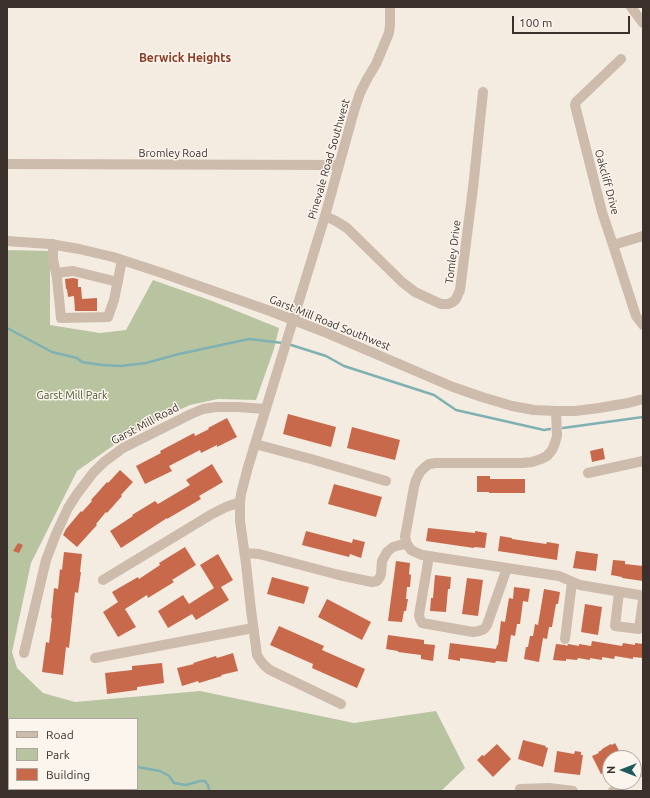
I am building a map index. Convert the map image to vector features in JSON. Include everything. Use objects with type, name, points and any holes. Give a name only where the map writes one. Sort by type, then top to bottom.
[{"type":"street","name":"Pinevale Road Southwest","points":[[293,320],[325,216],[360,93],[376,64],[389,33],[390,7]]},
{"type":"street","points":[[631,7],[643,23]]},
{"type":"street","name":"Oakcliff Drive","points":[[621,59],[576,102],[575,105],[602,212],[636,316],[643,325]]},
{"type":"street","name":"Tomley Drive","points":[[325,216],[347,228],[402,282],[415,292],[441,304],[453,302],[460,290],[482,92]]},
{"type":"street","name":"Bromley Road","points":[[7,164],[339,165]]},
{"type":"street","points":[[614,245],[643,236]]},
{"type":"street","name":"Garst Mill Road Southwest","points":[[7,241],[53,244],[79,248],[162,272],[322,331],[453,387],[482,398],[512,406],[534,410],[575,411],[628,403],[643,399]]},
{"type":"street","points":[[53,244],[53,259],[61,318],[108,317],[114,300],[122,260]]},
{"type":"street","points":[[56,273],[73,271],[118,282]]},
{"type":"street","points":[[293,320],[265,409],[241,494],[240,520],[253,628],[257,655],[265,666],[270,670],[341,704]]},
{"type":"street","name":"Garst Mill Road","points":[[24,653],[46,560],[68,508],[93,473],[104,462],[123,448],[203,409],[230,407],[265,409]]},
{"type":"street","points":[[556,411],[557,436],[555,443],[547,456],[541,459],[522,463],[436,463],[429,464],[424,468],[420,472],[414,487],[405,537],[407,544],[411,550],[422,555],[559,576],[587,587],[619,592]]},
{"type":"street","points":[[255,444],[386,481]]},
{"type":"street","points":[[588,473],[643,461]]},
{"type":"street","points":[[103,580],[212,514],[240,502]]},
{"type":"street","points":[[245,553],[264,555],[339,575],[372,582],[377,581],[380,577],[382,561],[387,552],[393,547],[407,544]]},
{"type":"street","points":[[429,556],[419,614],[422,623],[473,632],[484,629],[487,625],[507,568]]},
{"type":"street","points":[[565,638],[572,582]]},
{"type":"street","points":[[95,658],[253,628]]},
{"type":"street","points":[[520,789],[549,788],[573,791]]},
{"type":"green space","name":"Garst Mill Park","points":[[7,250],[50,251],[50,325],[100,333],[126,330],[153,280],[212,301],[279,328],[274,349],[256,400],[218,399],[190,405],[134,431],[77,471],[31,563],[12,652],[17,668],[43,693],[75,702],[200,691],[354,723],[436,711],[465,768],[441,791],[7,791]]},
{"type":"building","points":[[65,279],[78,279],[78,287],[81,287],[82,299],[97,298],[97,311],[75,311],[74,296],[68,297]]},
{"type":"building","points":[[288,414],[336,427],[331,447],[283,434]]},
{"type":"building","points":[[227,418],[237,437],[201,453],[200,450],[169,466],[172,471],[145,484],[136,466],[194,433],[195,436]]},
{"type":"building","points":[[352,427],[400,440],[395,460],[347,448]]},
{"type":"building","points":[[603,448],[605,459],[592,462],[590,451]]},
{"type":"building","points":[[212,464],[223,482],[199,496],[201,499],[167,518],[121,548],[110,531],[155,501],[158,504],[190,485],[186,480]]},
{"type":"building","points":[[120,470],[133,482],[77,547],[63,535],[66,529],[107,482],[108,483]]},
{"type":"building","points":[[477,476],[490,476],[490,479],[525,479],[525,493],[477,492]]},
{"type":"building","points":[[334,484],[382,497],[376,517],[328,504]]},
{"type":"building","points":[[428,528],[487,533],[485,548],[474,548],[426,541]]},
{"type":"building","points":[[306,531],[352,543],[353,539],[365,542],[361,558],[350,554],[349,557],[302,545]]},
{"type":"building","points":[[500,536],[546,544],[547,542],[559,544],[557,560],[498,551]]},
{"type":"building","points":[[18,543],[23,545],[19,553],[13,551]]},
{"type":"building","points":[[185,547],[196,565],[172,580],[174,582],[148,598],[147,595],[125,609],[136,627],[118,637],[103,612],[118,602],[112,592],[138,577],[139,579],[160,565],[159,563]]},
{"type":"building","points":[[576,551],[598,554],[596,571],[573,568]]},
{"type":"building","points":[[64,552],[82,554],[78,593],[75,592],[69,648],[66,647],[63,675],[42,672],[46,642],[49,643],[54,588],[58,589],[60,569],[62,570]]},
{"type":"building","points":[[218,554],[233,580],[221,587],[229,600],[196,620],[192,614],[168,628],[158,611],[183,595],[189,604],[214,588],[200,565]]},
{"type":"building","points":[[613,560],[625,561],[625,564],[643,566],[643,581],[611,575]]},
{"type":"building","points":[[396,561],[410,563],[410,587],[407,587],[406,599],[408,599],[402,622],[388,621]]},
{"type":"building","points":[[435,575],[451,577],[450,589],[448,589],[446,612],[430,611]]},
{"type":"building","points":[[272,577],[309,587],[304,604],[267,594]]},
{"type":"building","points":[[467,578],[483,580],[478,616],[462,614]]},
{"type":"building","points":[[514,587],[530,589],[528,602],[523,601],[520,624],[517,624],[515,636],[511,635],[507,662],[496,661],[495,663],[460,658],[460,661],[448,659],[450,643],[496,649],[498,645],[501,621],[505,622],[509,598],[513,599]]},
{"type":"building","points":[[544,589],[560,592],[558,604],[556,604],[552,627],[549,627],[547,639],[543,638],[539,662],[524,659],[530,636],[533,636],[535,624],[538,625]]},
{"type":"building","points":[[327,599],[371,622],[362,640],[318,617]]},
{"type":"building","points":[[585,604],[602,607],[598,635],[581,632]]},
{"type":"building","points":[[279,626],[324,646],[322,650],[365,669],[357,688],[312,668],[313,664],[270,645]]},
{"type":"building","points":[[388,635],[424,640],[424,644],[435,645],[433,661],[421,659],[421,655],[386,649]]},
{"type":"building","points":[[592,641],[622,646],[623,643],[635,645],[635,643],[643,644],[643,658],[633,657],[633,659],[615,656],[614,659],[602,657],[602,660],[578,658],[577,660],[566,659],[566,661],[553,660],[556,644],[567,646],[568,644],[579,646],[579,644],[591,646]]},
{"type":"building","points":[[233,653],[238,671],[199,683],[198,681],[182,686],[177,668],[216,656],[217,658]]},
{"type":"building","points":[[162,663],[164,683],[137,687],[137,690],[107,694],[105,673],[132,670],[132,666]]},
{"type":"building","points":[[523,740],[546,746],[545,747],[548,748],[543,767],[518,759]]},
{"type":"building","points":[[615,743],[619,750],[602,750],[611,744],[612,745]]},
{"type":"building","points":[[497,744],[511,759],[493,777],[477,760],[482,755],[484,756]]},
{"type":"building","points":[[602,750],[601,774],[592,756],[599,753],[598,752]]},
{"type":"building","points":[[557,751],[574,754],[575,751],[581,752],[581,755],[583,755],[580,775],[554,772]]},
{"type":"waterway","points":[[7,328],[52,352],[77,358],[82,362],[102,365],[121,366],[146,363],[179,354],[249,339],[283,343]]},
{"type":"waterway","points":[[288,344],[326,356],[344,366],[434,395],[456,410],[544,430],[550,429]]},
{"type":"waterway","points":[[563,428],[643,417]]},
{"type":"waterway","points":[[138,767],[160,771],[169,776],[174,783],[186,785],[205,781],[208,785],[209,791]]},
{"type":"district","name":"Berwick Heights","points":[[185,58]]}]
